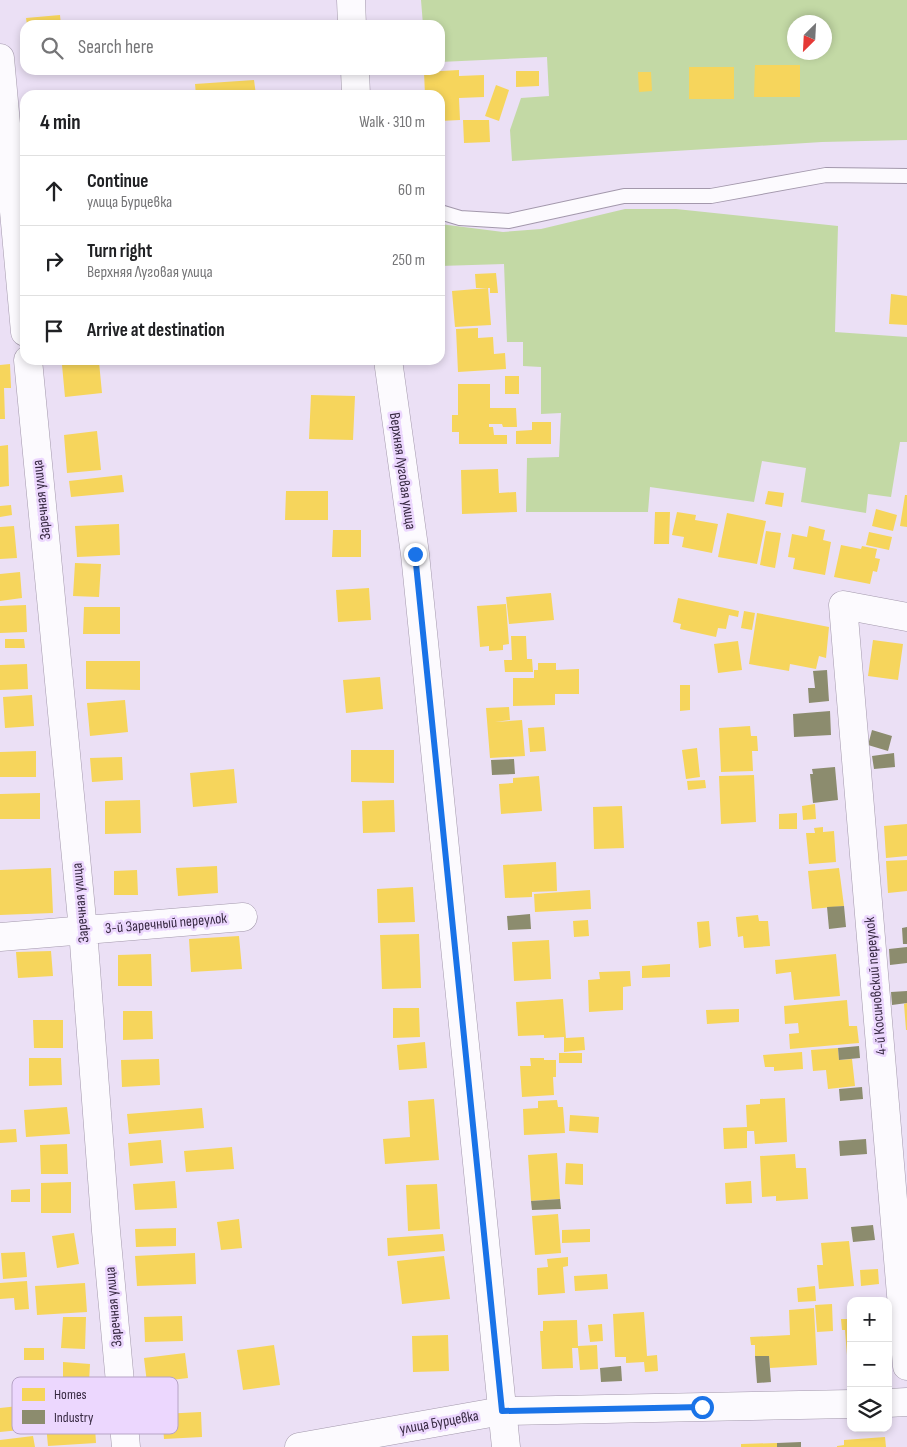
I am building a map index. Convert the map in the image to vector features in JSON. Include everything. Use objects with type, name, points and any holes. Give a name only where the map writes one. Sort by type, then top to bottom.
[{"type":"street","points":[[351,0],[352,20]]},
{"type":"street","points":[[0,58],[13,227],[20,288]]},
{"type":"street","points":[[354,75],[356,90]]},
{"type":"street","name":"Заречная улица","points":[[28,365],[83,930],[106,1231],[120,1377]]},
{"type":"street","name":"Верхняя Луговая улица","points":[[386,366],[415,554],[506,1447]]},
{"type":"street","name":"4-й Косиновский переулок","points":[[907,617],[843,605],[907,1366]]},
{"type":"street","name":"3-й Заречный переулок","points":[[0,938],[243,917]]},
{"type":"street","points":[[892,1403],[907,1402]]},
{"type":"street","name":"улица Бурцевка","points":[[299,1447],[502,1411],[847,1404]]},
{"type":"street","name":"Заречная улица","points":[[125,1434],[126,1447]]},
{"type":"lane","points":[[445,214],[460,218],[509,221],[624,196],[711,196],[826,175],[907,176]]},
{"type":"green space","points":[[421,0],[907,0],[907,140],[822,142],[512,161],[510,130],[521,98],[549,96],[547,57],[445,62],[445,20],[423,20]]},
{"type":"green space","points":[[625,209],[676,209],[838,226],[835,332],[907,337],[907,442],[900,442],[891,497],[868,494],[866,513],[801,502],[806,468],[762,461],[754,502],[650,487],[648,512],[526,512],[527,458],[559,457],[561,413],[541,414],[541,367],[523,366],[523,342],[507,342],[504,264],[445,266],[445,225],[503,232],[541,229]]},
{"type":"building: Homes","points":[[60,15],[60,20],[26,20],[26,18]]},
{"type":"building: Homes","points":[[755,65],[800,65],[800,97],[754,97]]},
{"type":"building: Homes","points":[[689,67],[734,67],[734,99],[689,99]]},
{"type":"building: Homes","points":[[459,70],[459,76],[484,75],[484,97],[459,98],[460,120],[445,121],[445,90],[425,90],[424,75],[445,75],[445,71]]},
{"type":"building: Homes","points":[[516,71],[539,71],[539,86],[516,87]]},
{"type":"building: Homes","points":[[638,72],[651,72],[652,91],[639,92]]},
{"type":"building: Homes","points":[[254,80],[255,90],[196,90],[195,84]]},
{"type":"building: Homes","points":[[496,85],[509,90],[499,121],[485,116]]},
{"type":"building: Homes","points":[[463,120],[489,120],[490,142],[464,143]]},
{"type":"building: Homes","points":[[496,273],[498,293],[490,293],[490,288],[476,288],[475,274]]},
{"type":"building: Homes","points":[[488,288],[491,325],[455,327],[452,291]]},
{"type":"building: Homes","points":[[891,294],[907,296],[907,325],[889,324]]},
{"type":"building: Homes","points":[[478,328],[478,338],[493,337],[494,354],[505,353],[506,369],[458,372],[456,329]]},
{"type":"building: Homes","points":[[10,364],[11,388],[4,388],[5,419],[0,419],[0,365]]},
{"type":"building: Homes","points":[[62,365],[99,365],[102,393],[65,397]]},
{"type":"building: Homes","points":[[505,376],[519,376],[519,394],[505,394]]},
{"type":"building: Homes","points":[[458,384],[490,384],[490,408],[516,408],[517,427],[489,424],[489,427],[493,427],[494,435],[507,435],[507,444],[459,444],[459,432],[452,432],[452,415],[458,415]]},
{"type":"building: Homes","points":[[311,395],[355,396],[353,440],[309,439]]},
{"type":"building: Homes","points":[[532,422],[551,422],[551,444],[516,444],[516,431],[532,430]]},
{"type":"building: Homes","points":[[97,431],[101,470],[67,473],[64,435]]},
{"type":"building: Homes","points":[[8,445],[9,486],[0,487],[0,446]]},
{"type":"building: Homes","points":[[498,469],[499,493],[516,492],[517,512],[462,514],[461,470]]},
{"type":"building: Homes","points":[[122,475],[124,492],[71,497],[69,481]]},
{"type":"building: Homes","points":[[286,491],[328,491],[328,520],[285,520]]},
{"type":"building: Homes","points":[[768,491],[784,493],[782,507],[765,504]]},
{"type":"building: Homes","points":[[905,495],[907,495],[907,527],[900,526]]},
{"type":"building: Homes","points":[[11,505],[12,515],[0,517],[0,506]]},
{"type":"building: Homes","points":[[876,509],[897,515],[893,531],[872,526]]},
{"type":"building: Homes","points":[[655,512],[670,512],[669,544],[654,544]]},
{"type":"building: Homes","points":[[677,512],[696,515],[695,520],[718,524],[712,553],[682,547],[684,537],[672,535]]},
{"type":"building: Homes","points":[[727,513],[766,521],[757,564],[718,557]]},
{"type":"building: Homes","points":[[119,524],[120,555],[77,557],[75,526]]},
{"type":"building: Homes","points":[[14,526],[17,558],[0,559],[0,527]]},
{"type":"building: Homes","points":[[809,526],[825,530],[823,540],[831,542],[825,575],[793,569],[795,558],[788,557],[792,534],[807,537]]},
{"type":"building: Homes","points":[[333,530],[361,530],[361,557],[332,557]]},
{"type":"building: Homes","points":[[766,531],[781,533],[775,568],[760,565]]},
{"type":"building: Homes","points":[[869,532],[892,537],[889,550],[866,545]]},
{"type":"building: Homes","points":[[841,545],[861,549],[862,546],[877,549],[875,558],[880,559],[877,572],[873,571],[870,584],[834,577]]},
{"type":"building: Homes","points":[[75,563],[101,564],[99,597],[73,596]]},
{"type":"building: Homes","points":[[20,572],[22,598],[0,601],[0,574]]},
{"type":"building: Homes","points":[[369,588],[371,620],[338,622],[336,590]]},
{"type":"building: Homes","points":[[551,593],[554,620],[509,624],[506,597]]},
{"type":"building: Homes","points":[[678,598],[739,611],[738,617],[729,615],[726,629],[718,628],[716,637],[680,629],[681,624],[673,622]]},
{"type":"building: Homes","points":[[506,604],[509,644],[503,645],[503,650],[489,651],[489,646],[480,647],[477,606]]},
{"type":"building: Homes","points":[[26,605],[27,632],[0,633],[0,606]]},
{"type":"building: Homes","points":[[84,607],[120,607],[120,634],[83,634]]},
{"type":"building: Homes","points":[[744,611],[755,613],[752,630],[741,628]]},
{"type":"building: Homes","points":[[757,613],[829,627],[826,658],[819,656],[816,669],[790,664],[789,671],[749,664]]},
{"type":"building: Homes","points":[[511,636],[526,636],[527,659],[532,659],[533,672],[505,672],[504,660],[512,660]]},
{"type":"building: Homes","points":[[5,639],[24,639],[25,648],[5,648]]},
{"type":"building: Homes","points":[[873,640],[903,644],[898,680],[868,676]]},
{"type":"building: Homes","points":[[738,641],[742,670],[718,673],[714,644]]},
{"type":"building: Homes","points":[[86,661],[140,661],[140,690],[86,689]]},
{"type":"building: Homes","points":[[538,663],[556,663],[556,670],[579,669],[579,694],[555,694],[555,705],[513,706],[513,678],[534,678],[534,670],[538,670]]},
{"type":"building: Homes","points":[[27,664],[28,689],[0,690],[0,665]]},
{"type":"building: Homes","points":[[380,677],[383,709],[346,713],[343,680]]},
{"type":"building: Homes","points":[[680,685],[690,685],[690,710],[680,711]]},
{"type":"building: Homes","points":[[32,695],[34,726],[5,728],[3,697]]},
{"type":"building: Homes","points":[[125,700],[128,732],[90,736],[87,703]]},
{"type":"building: Homes","points":[[509,707],[510,720],[495,722],[522,720],[525,756],[490,758],[486,708]]},
{"type":"building: Homes","points":[[750,726],[751,736],[757,736],[758,751],[752,751],[753,771],[721,772],[719,728]]},
{"type":"building: Homes","points":[[544,727],[546,751],[530,752],[528,728]]},
{"type":"building: Homes","points":[[697,748],[700,777],[686,779],[682,750]]},
{"type":"building: Homes","points":[[351,750],[394,750],[394,783],[351,782]]},
{"type":"building: Homes","points":[[36,751],[36,777],[0,777],[0,752]]},
{"type":"building: Homes","points":[[122,757],[123,780],[92,782],[90,758]]},
{"type":"building: Homes","points":[[234,769],[237,803],[193,807],[190,773]]},
{"type":"building: Homes","points":[[754,775],[756,822],[721,824],[719,776]]},
{"type":"building: Homes","points":[[539,776],[542,811],[501,814],[499,784],[513,783],[513,778]]},
{"type":"building: Homes","points":[[705,780],[706,788],[688,790],[687,781]]},
{"type":"building: Homes","points":[[40,793],[40,819],[0,819],[0,794]]},
{"type":"building: Homes","points":[[140,800],[141,833],[105,834],[105,801]]},
{"type":"building: Homes","points":[[394,800],[395,832],[363,833],[362,801]]},
{"type":"building: Homes","points":[[815,804],[816,819],[803,820],[802,806]]},
{"type":"building: Homes","points":[[622,806],[624,848],[594,849],[593,807]]},
{"type":"building: Homes","points":[[797,813],[797,829],[779,829],[779,814]]},
{"type":"building: Homes","points":[[907,824],[907,856],[886,858],[884,826]]},
{"type":"building: Homes","points":[[823,827],[823,832],[834,831],[836,862],[809,864],[806,833],[815,833],[814,828]]},
{"type":"building: Homes","points":[[907,860],[907,891],[888,893],[886,861]]},
{"type":"building: Homes","points":[[556,862],[557,891],[532,892],[532,897],[505,898],[503,865]]},
{"type":"building: Homes","points":[[217,866],[218,893],[178,896],[176,868]]},
{"type":"building: Homes","points":[[51,868],[53,913],[0,915],[0,870]]},
{"type":"building: Homes","points":[[839,868],[844,906],[812,909],[808,871]]},
{"type":"building: Homes","points":[[137,870],[138,895],[114,895],[114,871]]},
{"type":"building: Homes","points":[[413,887],[415,922],[378,923],[377,889]]},
{"type":"building: Homes","points":[[590,890],[591,909],[535,912],[534,894]]},
{"type":"building: Homes","points":[[758,915],[759,921],[768,921],[770,946],[744,948],[743,936],[738,937],[736,917]]},
{"type":"building: Homes","points":[[588,920],[589,936],[574,937],[573,921]]},
{"type":"building: Homes","points":[[709,921],[711,946],[699,948],[697,922]]},
{"type":"building: Homes","points":[[419,934],[421,988],[382,989],[380,935]]},
{"type":"building: Homes","points":[[239,936],[242,969],[191,972],[189,939]]},
{"type":"building: Homes","points":[[549,940],[551,979],[514,981],[512,942]]},
{"type":"building: Homes","points":[[51,951],[53,976],[18,978],[16,952]]},
{"type":"building: Homes","points":[[151,954],[152,986],[118,986],[118,955]]},
{"type":"building: Homes","points":[[836,954],[840,996],[794,1000],[791,972],[776,974],[775,960]]},
{"type":"building: Homes","points":[[670,964],[670,977],[642,978],[642,966]]},
{"type":"building: Homes","points":[[630,971],[631,986],[623,987],[623,1010],[589,1012],[588,980],[600,979],[599,972]]},
{"type":"building: Homes","points":[[563,999],[566,1038],[584,1037],[585,1050],[564,1052],[564,1037],[544,1038],[544,1035],[518,1036],[516,1002]]},
{"type":"building: Homes","points":[[847,1000],[849,1026],[857,1026],[859,1043],[790,1049],[789,1034],[799,1033],[798,1023],[785,1024],[784,1006]]},
{"type":"building: Homes","points":[[907,1003],[907,1030],[906,1030],[904,1004]]},
{"type":"building: Homes","points":[[393,1008],[419,1008],[420,1037],[393,1038]]},
{"type":"building: Homes","points":[[739,1009],[739,1022],[707,1024],[706,1010]]},
{"type":"building: Homes","points":[[123,1011],[152,1011],[153,1039],[123,1040]]},
{"type":"building: Homes","points":[[33,1020],[63,1020],[63,1048],[34,1048]]},
{"type":"building: Homes","points":[[425,1042],[427,1068],[399,1070],[397,1045]]},
{"type":"building: Homes","points":[[838,1048],[839,1060],[852,1059],[855,1086],[828,1089],[826,1070],[813,1071],[811,1050]]},
{"type":"building: Homes","points":[[802,1052],[803,1069],[774,1071],[774,1067],[765,1067],[763,1055]]},
{"type":"building: Homes","points":[[559,1053],[582,1053],[582,1063],[559,1063]]},
{"type":"building: Homes","points":[[29,1058],[61,1058],[62,1085],[29,1086]]},
{"type":"building: Homes","points":[[530,1058],[556,1060],[556,1077],[553,1077],[554,1095],[522,1097],[520,1066],[531,1066]]},
{"type":"building: Homes","points":[[159,1059],[160,1085],[122,1087],[121,1060]]},
{"type":"building: Homes","points":[[785,1098],[787,1142],[755,1144],[754,1131],[747,1131],[747,1148],[724,1149],[723,1128],[747,1127],[746,1105],[760,1104],[760,1099]]},
{"type":"building: Homes","points":[[434,1099],[439,1160],[385,1164],[383,1139],[410,1137],[408,1101]]},
{"type":"building: Homes","points":[[557,1100],[558,1107],[563,1107],[565,1133],[524,1135],[523,1109],[538,1108],[538,1101]]},
{"type":"building: Homes","points":[[67,1107],[70,1134],[26,1137],[24,1110]]},
{"type":"building: Homes","points":[[202,1108],[204,1128],[129,1134],[127,1114]]},
{"type":"building: Homes","points":[[570,1115],[599,1117],[598,1133],[569,1131]]},
{"type":"building: Homes","points":[[16,1129],[17,1142],[0,1143],[0,1130]]},
{"type":"building: Homes","points":[[161,1140],[163,1163],[130,1166],[128,1143]]},
{"type":"building: Homes","points":[[67,1144],[68,1174],[41,1174],[40,1145]]},
{"type":"building: Homes","points":[[232,1147],[234,1169],[186,1172],[184,1151]]},
{"type":"building: Homes","points":[[557,1153],[560,1199],[531,1201],[528,1155]]},
{"type":"building: Homes","points":[[795,1154],[796,1168],[806,1168],[808,1199],[776,1201],[776,1196],[762,1197],[760,1156]]},
{"type":"building: Homes","points":[[566,1163],[583,1164],[583,1185],[565,1184]]},
{"type":"building: Homes","points":[[175,1181],[177,1208],[135,1210],[133,1184]]},
{"type":"building: Homes","points":[[751,1181],[752,1203],[726,1204],[725,1183]]},
{"type":"building: Homes","points":[[71,1182],[71,1213],[41,1213],[41,1183]]},
{"type":"building: Homes","points":[[437,1184],[440,1229],[408,1231],[406,1185]]},
{"type":"building: Homes","points":[[30,1189],[30,1202],[11,1202],[11,1190]]},
{"type":"building: Homes","points":[[558,1214],[561,1253],[535,1255],[532,1216]]},
{"type":"building: Homes","points":[[239,1219],[242,1248],[221,1250],[217,1222]]},
{"type":"building: Homes","points":[[176,1228],[176,1246],[136,1247],[135,1229]]},
{"type":"building: Homes","points":[[590,1229],[590,1242],[562,1243],[562,1230]]},
{"type":"building: Homes","points":[[74,1233],[79,1264],[57,1268],[52,1236]]},
{"type":"building: Homes","points":[[443,1234],[445,1251],[388,1256],[387,1238]]},
{"type":"building: Homes","points":[[849,1241],[854,1286],[819,1289],[817,1265],[823,1265],[821,1243]]},
{"type":"building: Homes","points":[[25,1252],[27,1277],[3,1279],[1,1253]]},
{"type":"building: Homes","points":[[195,1253],[196,1284],[137,1286],[135,1256]]},
{"type":"building: Homes","points":[[444,1256],[450,1299],[402,1304],[397,1261]]},
{"type":"building: Homes","points":[[568,1257],[568,1266],[563,1267],[565,1293],[538,1295],[537,1268],[548,1267],[547,1259]]},
{"type":"building: Homes","points":[[878,1269],[879,1284],[861,1286],[860,1270]]},
{"type":"building: Homes","points":[[607,1274],[608,1289],[575,1291],[574,1276]]},
{"type":"building: Homes","points":[[27,1281],[29,1309],[15,1310],[14,1298],[0,1299],[0,1283]]},
{"type":"building: Homes","points":[[85,1283],[87,1312],[37,1315],[35,1286]]},
{"type":"building: Homes","points":[[815,1286],[816,1301],[798,1302],[797,1288]]},
{"type":"building: Homes","points":[[832,1304],[833,1331],[817,1332],[815,1305]]},
{"type":"building: Homes","points":[[814,1308],[817,1365],[770,1368],[769,1356],[755,1356],[755,1345],[751,1345],[750,1337],[790,1335],[789,1310]]},
{"type":"building: Homes","points":[[644,1312],[647,1356],[657,1355],[658,1371],[645,1372],[644,1362],[626,1363],[626,1357],[615,1357],[613,1314]]},
{"type":"building: Homes","points":[[182,1316],[183,1341],[145,1342],[144,1317]]},
{"type":"building: Homes","points":[[63,1317],[86,1317],[85,1349],[61,1348]]},
{"type":"building: Homes","points":[[841,1319],[847,1319],[847,1355],[845,1330],[842,1330]]},
{"type":"building: Homes","points":[[577,1320],[578,1346],[597,1345],[598,1369],[580,1370],[578,1348],[572,1348],[573,1368],[542,1369],[540,1331],[543,1331],[543,1321]]},
{"type":"building: Homes","points":[[602,1324],[603,1341],[590,1342],[588,1325]]},
{"type":"building: Homes","points":[[448,1335],[449,1371],[413,1372],[412,1336]]},
{"type":"building: Homes","points":[[274,1345],[280,1385],[243,1390],[237,1350]]},
{"type":"building: Homes","points":[[24,1348],[44,1348],[44,1360],[24,1360]]},
{"type":"building: Homes","points":[[185,1353],[188,1378],[146,1377],[144,1358]]},
{"type":"building: Homes","points":[[63,1362],[90,1364],[89,1377],[63,1377]]},
{"type":"building: Homes","points":[[12,1407],[12,1431],[0,1432],[0,1408]]},
{"type":"building: Homes","points":[[201,1412],[202,1437],[164,1439],[164,1434],[178,1434],[178,1413]]},
{"type":"building: Homes","points":[[47,1434],[95,1434],[96,1443],[48,1446]]},
{"type":"building: Homes","points":[[33,1436],[35,1447],[0,1447],[0,1440]]},
{"type":"building: Homes","points":[[885,1437],[886,1447],[837,1447],[844,1445],[844,1440]]},
{"type":"building: Homes","points":[[777,1443],[777,1447],[741,1447],[741,1444]]},
{"type":"building: Industry","points":[[827,670],[829,701],[809,703],[808,688],[815,688],[813,671]]},
{"type":"building: Industry","points":[[830,711],[831,735],[794,737],[793,714]]},
{"type":"building: Industry","points":[[872,730],[892,736],[888,751],[868,745]]},
{"type":"building: Industry","points":[[894,753],[895,767],[874,769],[872,756]]},
{"type":"building: Industry","points":[[514,759],[515,774],[492,775],[491,760]]},
{"type":"building: Industry","points":[[835,767],[838,800],[813,803],[810,774],[813,774],[812,769]]},
{"type":"building: Industry","points":[[844,906],[846,927],[829,929],[827,907]]},
{"type":"building: Industry","points":[[530,914],[531,929],[508,930],[507,916]]},
{"type":"building: Industry","points":[[907,927],[907,944],[903,944],[902,928]]},
{"type":"building: Industry","points":[[907,947],[907,963],[890,965],[889,949]]},
{"type":"building: Industry","points":[[907,991],[907,1003],[892,1005],[891,992]]},
{"type":"building: Industry","points":[[859,1046],[860,1058],[839,1060],[838,1048]]},
{"type":"building: Industry","points":[[862,1087],[863,1099],[840,1101],[839,1089]]},
{"type":"building: Industry","points":[[866,1139],[867,1154],[840,1156],[839,1141]]},
{"type":"building: Industry","points":[[560,1199],[561,1209],[532,1210],[531,1201]]},
{"type":"building: Industry","points":[[873,1225],[875,1240],[853,1242],[851,1227]]},
{"type":"building: Industry","points":[[755,1356],[769,1356],[771,1382],[757,1383]]},
{"type":"building: Industry","points":[[621,1366],[622,1381],[601,1382],[600,1368]]},
{"type":"building: Industry","points":[[801,1442],[801,1447],[777,1447],[777,1443]]},
{"type":"route","points":[[415,554],[502,1411],[702,1407]]}]
